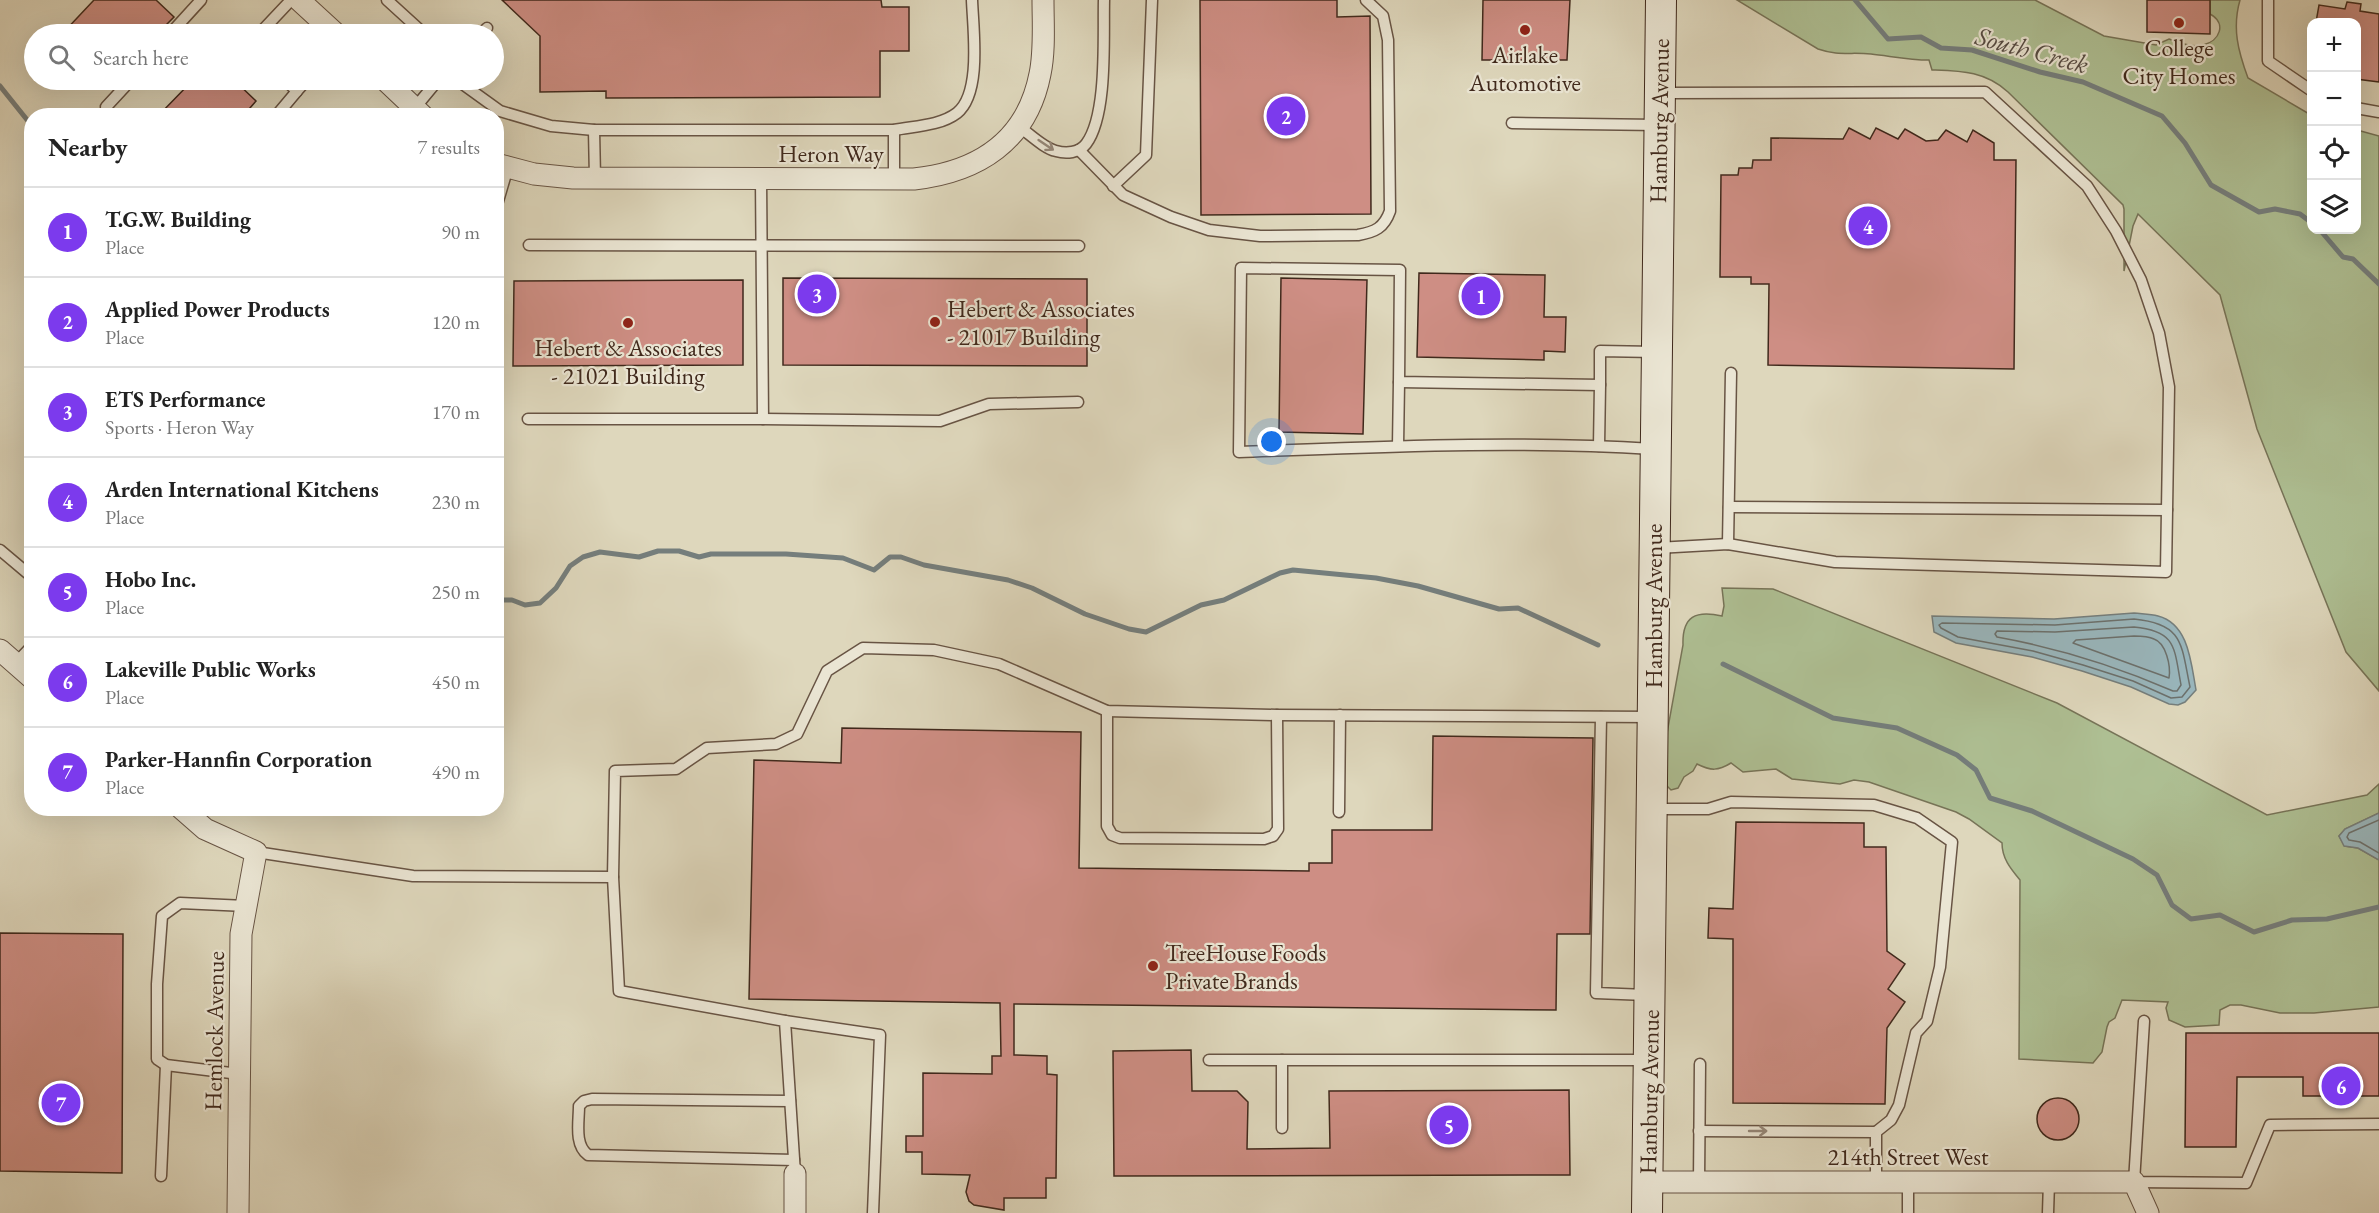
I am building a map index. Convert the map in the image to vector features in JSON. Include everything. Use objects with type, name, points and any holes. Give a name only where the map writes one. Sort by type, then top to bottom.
[{"type":"street","points":[[299,0],[325,24]]},
{"type":"street","name":"Heron Way","points":[[504,166],[554,177],[761,179],[894,179],[940,176],[964,169],[996,150],[1018,126],[1033,99],[1040,75],[1043,51],[1043,0]]},
{"type":"street","name":"Hamburg Avenue","points":[[1647,1213],[1661,0]]},
{"type":"street","points":[[395,90],[412,108]]},
{"type":"street","points":[[8,657],[24,671]]},
{"type":"street","points":[[190,816],[205,829],[256,852]]},
{"type":"street","name":"Hemlock Avenue","points":[[238,1213],[241,934],[256,852]]},
{"type":"street","points":[[794,1167],[795,1213]]},
{"type":"street","name":"214th Street West","points":[[1648,1182],[2134,1182]]},
{"type":"street","points":[[2134,1182],[2148,1213]]},
{"type":"lane","points":[[179,24],[201,0]]},
{"type":"lane","points":[[268,24],[291,0]]},
{"type":"lane","points":[[387,0],[414,24]]},
{"type":"lane","points":[[504,112],[551,126],[594,130],[894,130],[932,124],[956,114],[966,103],[974,73],[972,0]]},
{"type":"lane","points":[[1018,126],[1055,151],[1071,153],[1086,144],[1099,105],[1102,85],[1104,0]]},
{"type":"lane","points":[[1113,186],[1146,155],[1152,0]]},
{"type":"lane","points":[[1078,150],[1123,195],[1171,217],[1209,230],[1260,236],[1373,232],[1386,224],[1390,211],[1388,40],[1383,16],[1366,0]]},
{"type":"lane","points":[[2268,0],[2268,61],[2307,88]]},
{"type":"lane","points":[[106,107],[122,90]]},
{"type":"lane","points":[[420,108],[432,90]]},
{"type":"lane","points":[[471,90],[496,108]]},
{"type":"lane","points":[[283,108],[297,91]]},
{"type":"lane","points":[[1654,548],[1728,544],[1835,562],[2166,572],[2169,387],[2159,333],[2141,280],[2116,231],[2086,186],[1985,92],[1659,93]]},
{"type":"lane","points":[[2361,109],[2379,112]]},
{"type":"lane","points":[[1512,123],[1658,126]]},
{"type":"lane","points":[[594,130],[595,178]]},
{"type":"lane","points":[[894,130],[894,179]]},
{"type":"lane","points":[[761,179],[763,419]]},
{"type":"lane","points":[[529,245],[1079,246]]},
{"type":"lane","points":[[1398,446],[1400,270],[1241,268],[1239,452],[1398,446],[1599,446],[1655,449]]},
{"type":"lane","points":[[1599,446],[1600,351],[1656,352]]},
{"type":"lane","points":[[1728,544],[1731,373]]},
{"type":"lane","points":[[1399,381],[1600,385]]},
{"type":"lane","points":[[528,419],[940,421],[989,404],[1078,402]]},
{"type":"lane","points":[[1729,507],[2167,510]]},
{"type":"lane","points":[[0,550],[24,570]]},
{"type":"lane","points":[[873,1213],[880,1035],[785,1021],[619,991],[613,877],[615,771],[676,769],[707,748],[776,744],[797,734],[827,671],[863,648],[934,650],[999,664],[1107,711],[1277,715],[1653,717]]},
{"type":"lane","points":[[8,657],[24,650]]},
{"type":"lane","points":[[1107,711],[1107,826],[1112,835],[1120,838],[1264,839],[1273,836],[1278,829],[1277,715]]},
{"type":"lane","points":[[1339,812],[1341,715]]},
{"type":"lane","points":[[1601,717],[1596,993],[1650,995]]},
{"type":"lane","points":[[1652,808],[1708,809],[1731,802],[1874,805],[1917,818],[1952,842],[1940,967],[1927,1021],[1916,1033],[1892,1120],[1876,1131],[1699,1131]]},
{"type":"lane","points":[[256,852],[413,876],[613,877]]},
{"type":"lane","points":[[239,1074],[166,1065],[157,1059],[157,984],[162,916],[180,903],[246,906]]},
{"type":"lane","points":[[785,1021],[790,1101],[794,1167],[588,1155],[582,1150],[579,1142],[579,1106],[584,1101],[592,1099],[790,1101]]},
{"type":"lane","points":[[2144,1021],[2134,1182],[2246,1183],[2270,1125],[2379,1124]]},
{"type":"lane","points":[[1209,1060],[1649,1060]]},
{"type":"lane","points":[[1282,1060],[1282,1128]]},
{"type":"lane","points":[[1699,1182],[1700,1064]]},
{"type":"lane","points":[[161,1176],[166,1065]]},
{"type":"lane","points":[[1876,1131],[1876,1182]]},
{"type":"lane","points":[[1908,1182],[1908,1213]]},
{"type":"lane","points":[[2048,1213],[2049,1182]]},
{"type":"green space","points":[[1737,0],[2035,0],[2104,36],[2156,45],[2169,39],[2195,46],[2214,40],[2219,31],[2218,22],[2210,14],[2210,0],[2240,0],[2236,30],[2241,58],[2248,78],[2307,113],[2307,234],[2361,234],[2361,131],[2379,136],[2379,691],[2346,652],[2257,429],[2220,295],[2138,214],[2133,226],[2124,271],[2123,205],[1999,85],[1981,76],[1932,70],[1929,60],[1838,53],[1818,49]]},
{"type":"green space","points":[[1722,588],[1773,589],[2057,703],[2267,815],[2367,795],[2379,784],[2379,813],[2345,829],[2339,836],[2345,846],[2358,848],[2379,860],[2379,1007],[2314,1013],[2280,1013],[2230,1005],[2220,1010],[2219,1025],[2185,1027],[2169,1020],[2166,1008],[2168,1002],[2122,1000],[2115,1018],[2109,1022],[2107,1027],[2102,1052],[2093,1063],[2019,1059],[2020,880],[2005,858],[2002,843],[1956,812],[1869,782],[1854,780],[1840,784],[1792,779],[1776,769],[1743,772],[1731,763],[1714,769],[1697,764],[1693,771],[1684,777],[1678,788],[1671,790],[1666,785],[1667,733],[1685,627],[1692,617],[1698,615],[1722,616],[1724,606]]},
{"type":"water","points":[[2134,613],[2155,615],[2168,620],[2182,636],[2190,657],[2196,690],[2185,702],[2178,705],[2169,704],[2131,687],[2082,671],[2032,657],[1956,643],[1934,632],[1932,616],[2054,619]]},
{"type":"water","points":[[2379,813],[2379,860],[2358,848],[2344,846],[2339,836],[2345,829]]},
{"type":"building","points":[[94,0],[156,0],[174,17],[167,24],[71,24]]},
{"type":"building","points":[[502,0],[881,0],[882,7],[909,7],[909,51],[880,51],[880,97],[606,98],[606,91],[540,92],[540,36]]},
{"type":"building","points":[[1200,0],[1337,0],[1337,17],[1370,16],[1371,214],[1201,215]]},
{"type":"building","name":"Airlake Automotive","points":[[1483,0],[1570,0],[1567,60],[1482,60]]},
{"type":"building","name":"College City Homes","points":[[2147,0],[2210,0],[2210,34],[2147,32]]},
{"type":"building","points":[[2347,2],[2361,4],[2360,11],[2379,14],[2379,82],[2361,80],[2361,18],[2317,18],[2319,5],[2345,9]]},
{"type":"building","points":[[183,90],[244,90],[256,101],[250,108],[166,108]]},
{"type":"building","points":[[1849,128],[1870,139],[1876,128],[1898,139],[1905,129],[1926,141],[1938,140],[1946,130],[1967,142],[1973,130],[1994,143],[1994,160],[2016,160],[2014,369],[1768,365],[1769,284],[1751,284],[1751,277],[1720,277],[1721,175],[1738,175],[1739,168],[1752,168],[1753,160],[1771,160],[1771,138],[1843,139]]},
{"type":"building","points":[[1419,273],[1545,275],[1544,317],[1566,317],[1565,352],[1544,351],[1544,360],[1417,357]]},
{"type":"building","name":"Hebert & Associates - 21017 Building","points":[[783,278],[1087,279],[1087,366],[783,365]]},
{"type":"building","points":[[1281,278],[1367,280],[1363,434],[1279,432]]},
{"type":"building","name":"Hebert & Associates - 21021 Building","points":[[743,280],[743,365],[513,366],[514,281]]},
{"type":"building","name":"TreeHouse Foods Private Brands","points":[[842,728],[1081,732],[1079,868],[1309,871],[1309,863],[1332,863],[1332,830],[1432,830],[1433,736],[1593,738],[1590,934],[1557,934],[1556,1010],[1014,1004],[1014,1055],[1047,1056],[1047,1074],[1057,1075],[1056,1178],[1046,1178],[1046,1198],[1004,1198],[1004,1210],[974,1205],[969,1201],[966,1192],[970,1175],[922,1174],[922,1152],[906,1152],[906,1136],[923,1136],[923,1073],[992,1074],[992,1056],[1001,1056],[1000,1003],[749,999],[754,760],[841,763]]},
{"type":"building","points":[[1736,822],[1864,823],[1864,847],[1886,847],[1887,951],[1905,964],[1888,989],[1905,1002],[1887,1028],[1885,1104],[1733,1103],[1733,939],[1708,938],[1709,908],[1733,909]]},
{"type":"building","points":[[0,933],[123,934],[122,1173],[0,1171]]},
{"type":"building","points":[[2186,1033],[2379,1033],[2379,1096],[2303,1096],[2303,1077],[2237,1077],[2236,1147],[2185,1147]]},
{"type":"building","points":[[1191,1050],[1192,1091],[1237,1091],[1248,1102],[1247,1149],[1330,1148],[1329,1091],[1569,1090],[1570,1175],[1114,1176],[1113,1051]]},
{"type":"building","points":[[2058,1098],[2073,1104],[2079,1119],[2073,1134],[2058,1140],[2043,1134],[2037,1119],[2043,1104]]},
{"type":"waterway","name":"South Creek","points":[[1855,0],[1888,39],[1921,37],[1941,48],[1972,50],[2040,72],[2083,82],[2162,116],[2185,143],[2211,185],[2259,212],[2275,209],[2300,214],[2307,219]]},
{"type":"waterway","points":[[0,86],[24,116]]},
{"type":"waterway","name":"South Creek","points":[[2323,234],[2343,257],[2353,259],[2379,284]]},
{"type":"waterway","points":[[504,600],[512,600],[525,605],[540,603],[556,588],[570,566],[583,557],[600,552],[639,557],[658,551],[679,551],[699,557],[711,554],[786,554],[843,558],[874,570],[890,557],[901,557],[924,565],[1008,580],[1032,588],[1085,614],[1129,629],[1146,632],[1201,605],[1224,600],[1280,573],[1293,570],[1376,578],[1418,586],[1499,609],[1518,608],[1598,645]]},
{"type":"waterway","points":[[1723,664],[1833,718],[1897,728],[1957,755],[1976,770],[1990,798],[2032,811],[2133,859],[2157,875],[2172,905],[2191,919],[2220,915],[2254,932],[2292,920],[2327,919],[2379,907]]},
{"type":"place","name":"College City Homes","points":[[2179,23]]},
{"type":"place","name":"Airlake Automotive","points":[[1525,30]]},
{"type":"place","name":"Applied Power Products","points":[[1286,116]]},
{"type":"place","name":"Arden International Kitchens","points":[[1868,226]]},
{"type":"place","name":"ETS Performance","points":[[817,294]]},
{"type":"place","name":"T.G.W. Building","points":[[1481,296]]},
{"type":"place","name":"Hebert & Associates - 21017 Building","points":[[935,322]]},
{"type":"place","name":"Hebert & Associates - 21021 Building","points":[[628,323]]},
{"type":"place","name":"TreeHouse Foods Private Brands","points":[[1153,966]]},
{"type":"place","name":"Lakeville Public Works","points":[[2341,1086]]},
{"type":"place","name":"Parker-Hannfin Corporation","points":[[61,1103]]},
{"type":"place","name":"Hobo Inc.","points":[[1449,1125]]}]
